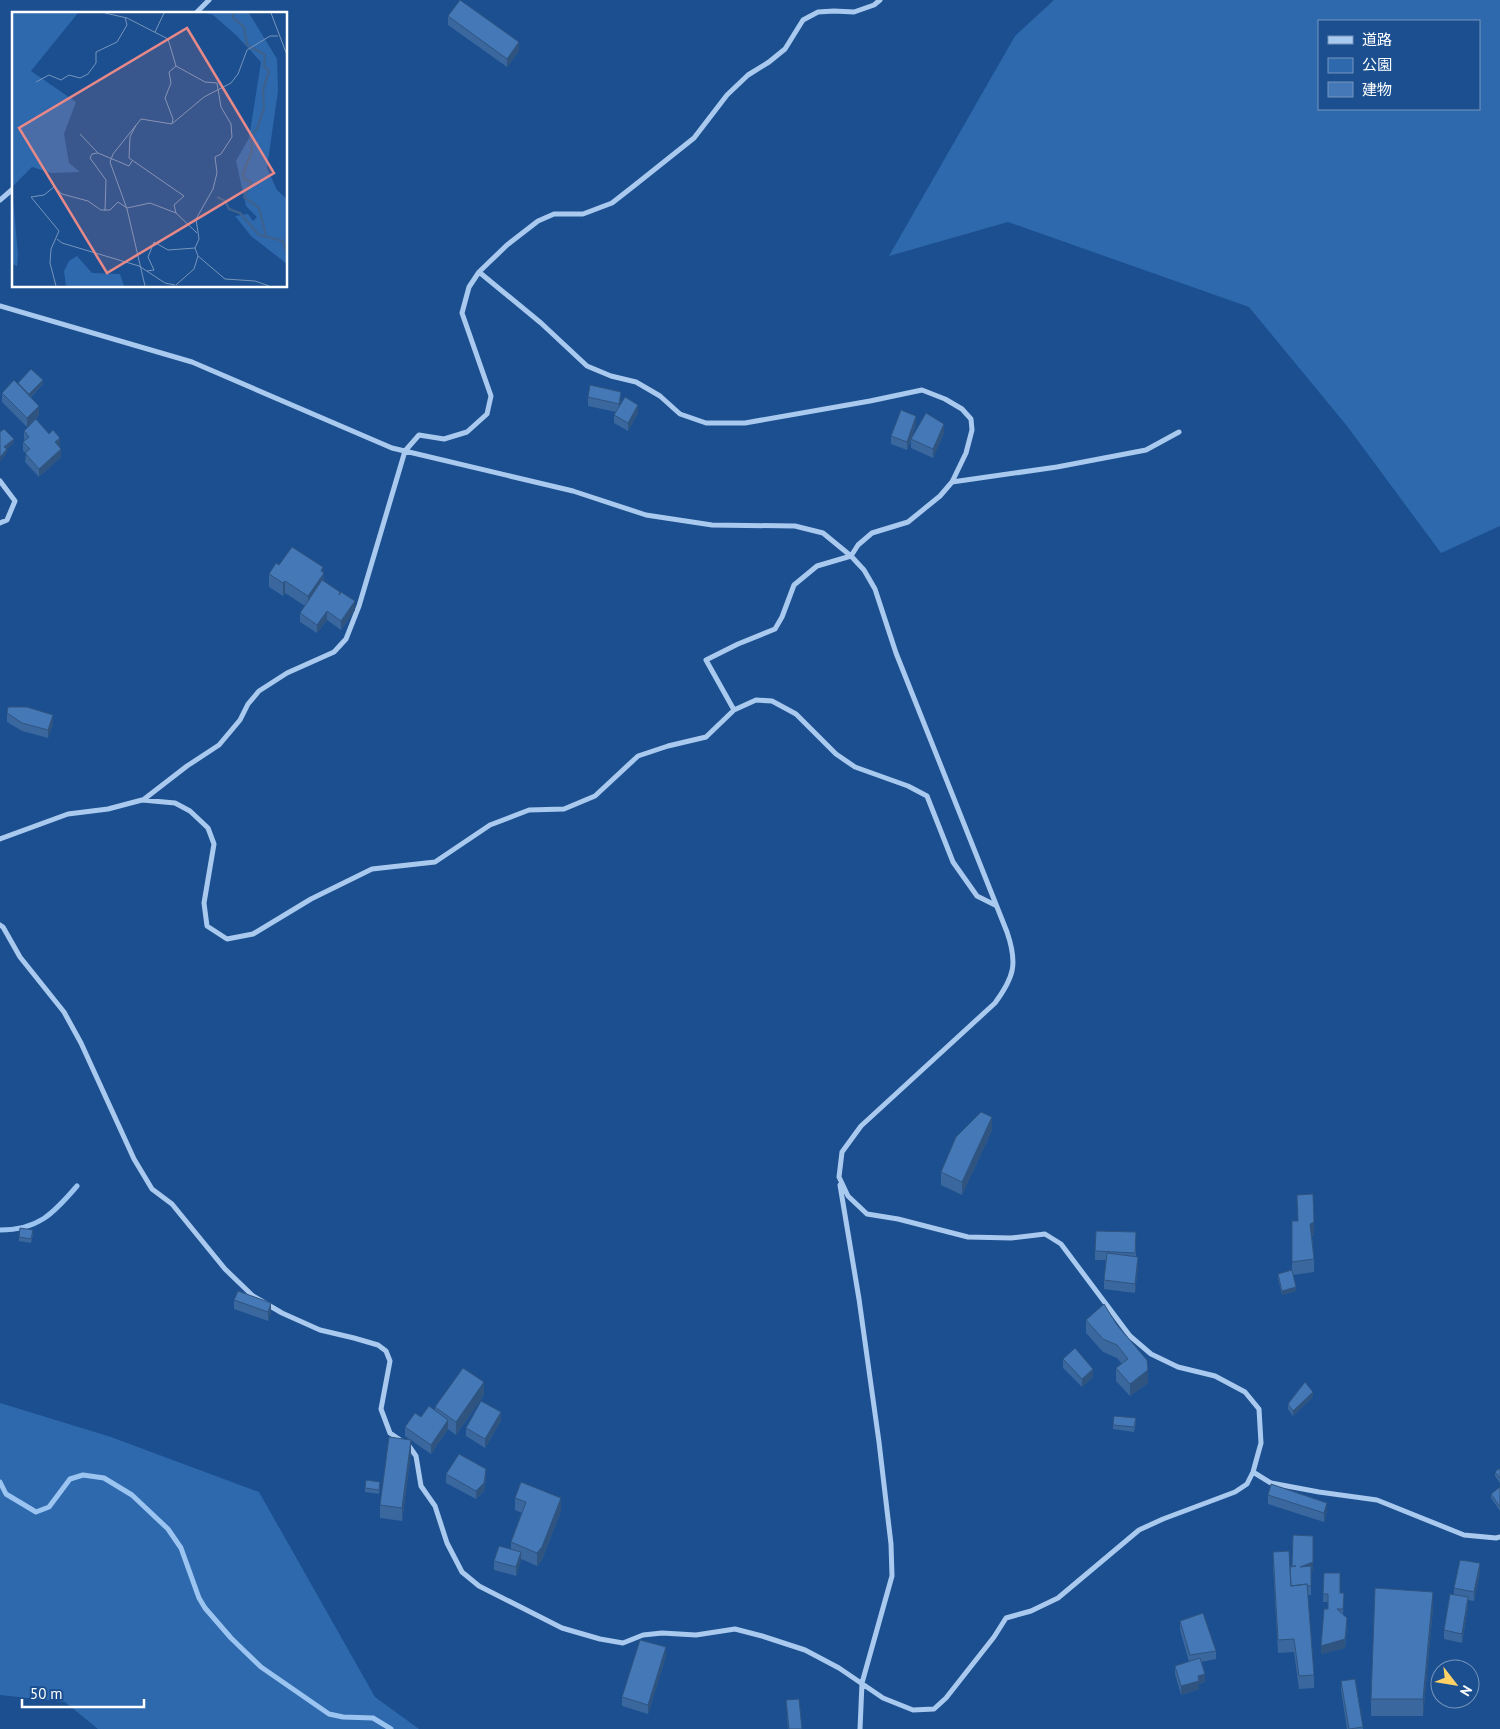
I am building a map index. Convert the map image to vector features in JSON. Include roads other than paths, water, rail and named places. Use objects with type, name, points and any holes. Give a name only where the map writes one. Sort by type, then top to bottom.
[{"type":"street","points":[[197,12],[209,0]]},
{"type":"street","points":[[142,800],[187,766],[219,746],[240,720],[248,704],[259,691],[288,673],[334,652],[346,639],[360,606],[405,451],[419,435],[444,439],[467,432],[487,414],[491,396],[462,313],[469,287],[479,272],[538,221],[554,214],[583,214],[612,203],[636,186],[694,138],[727,95],[748,75],[785,49],[803,20],[818,12],[854,12],[874,5],[880,0]]},
{"type":"street","points":[[0,200],[12,190]]},
{"type":"street","points":[[479,272],[587,366],[611,376],[636,382],[660,396],[680,414],[706,423],[745,423],[870,402],[922,390],[945,399],[962,409],[971,419],[972,430],[966,453],[952,482],[940,496],[908,522],[872,532],[858,545],[851,556],[817,566],[794,585],[782,617],[775,629],[706,660],[734,710]]},
{"type":"street","points":[[0,306],[192,362],[392,448],[573,491],[646,515],[712,525],[795,526],[823,533],[851,556],[864,570],[875,589],[896,654],[1012,948],[1013,965],[1008,984],[995,1003],[978,1021],[860,1126],[842,1152],[839,1177],[879,1442],[892,1576],[862,1683],[860,1729]]},
{"type":"street","points":[[952,482],[1057,467],[1146,450],[1179,432]]},
{"type":"street","points":[[0,481],[15,501],[7,520],[0,523]]},
{"type":"street","points":[[0,839],[68,814],[108,809],[142,800],[175,803],[190,811],[208,828],[214,844],[204,903],[207,926],[227,939],[253,934],[312,899],[372,870],[435,862],[490,826],[529,810],[564,809],[595,796],[638,756],[668,746],[706,737],[734,710],[756,700],[772,701],[796,714],[836,754],[855,767],[908,786],[926,796],[953,862],[977,896],[996,906]]},
{"type":"street","points":[[0,925],[31,971],[68,1020],[134,1159],[152,1189],[172,1204],[225,1269],[253,1296],[282,1313],[320,1330],[370,1342],[386,1351],[390,1361],[381,1409],[390,1433],[409,1446],[416,1456],[421,1486],[435,1506],[447,1543],[462,1572],[479,1586],[562,1628],[600,1639],[623,1642],[662,1633],[696,1635],[735,1629],[805,1650],[862,1683],[882,1698],[913,1710],[934,1708],[946,1698],[994,1637],[1006,1618],[1031,1611],[1058,1598],[1139,1530],[1163,1518],[1235,1492],[1247,1484],[1253,1472],[1261,1443],[1258,1409],[1245,1392],[1215,1376],[1178,1367],[1151,1354],[1130,1336],[1061,1244],[1045,1234],[1011,1238],[968,1237],[898,1219],[867,1214],[848,1196],[839,1177]]},
{"type":"street","points":[[1253,1472],[1271,1483],[1377,1500],[1464,1535],[1496,1538],[1500,1536]]},
{"type":"waterway","points":[[0,1230],[25,1227],[44,1218],[60,1205],[77,1186]]},
{"type":"waterway","points":[[0,1482],[6,1494],[36,1512],[49,1507],[70,1479],[83,1475],[104,1478],[132,1495],[168,1529],[181,1548],[199,1598],[205,1608],[231,1638],[261,1667],[329,1714],[343,1717],[373,1718],[391,1729]]}]
